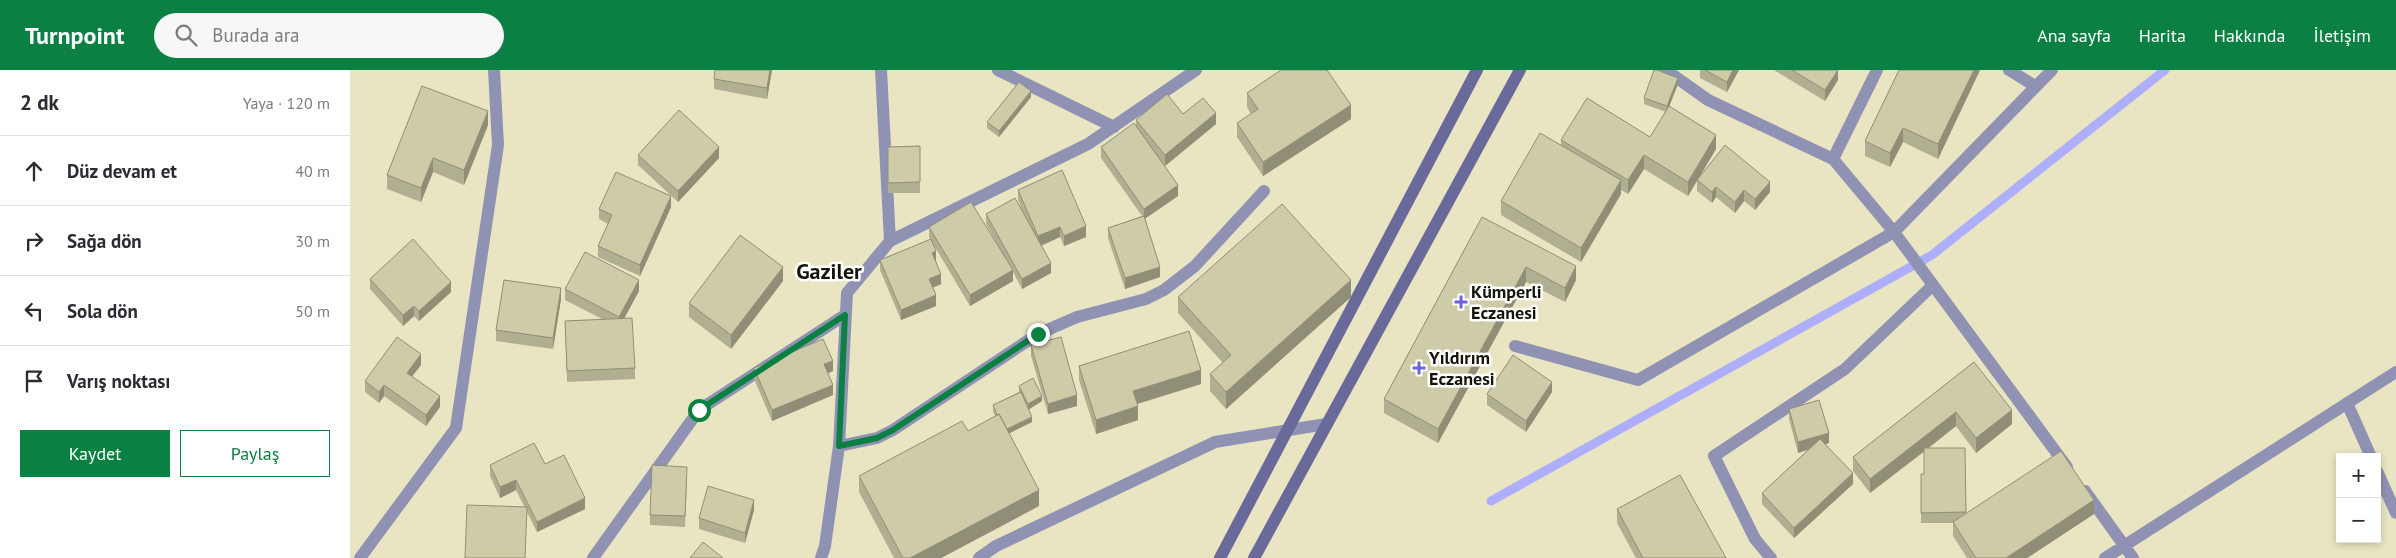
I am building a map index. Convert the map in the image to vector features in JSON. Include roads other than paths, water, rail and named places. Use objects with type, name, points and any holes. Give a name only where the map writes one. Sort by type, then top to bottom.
[{"type":"main road","points":[[1220,558],[1477,70]]},
{"type":"main road","points":[[1254,558],[1520,70]]},
{"type":"street","points":[[350,557],[360,558],[456,428],[498,145],[494,70]]},
{"type":"street","points":[[881,70],[890,241]]},
{"type":"street","points":[[998,70],[1114,127]]},
{"type":"street","points":[[820,558],[825,546],[839,446],[847,293],[890,241],[1088,144],[1196,70]]},
{"type":"street","points":[[1666,70],[1708,100],[1834,159],[1894,232],[2133,558]]},
{"type":"street","points":[[1834,159],[1877,70]]},
{"type":"street","points":[[2009,70],[2035,86]]},
{"type":"street","points":[[1515,346],[1638,380],[1894,232],[2052,70]]},
{"type":"street","points":[[839,446],[877,438],[893,430],[1038,334],[1077,317],[1146,299],[1164,290],[1195,266],[1264,191]]},
{"type":"street","points":[[1771,558],[1755,539],[1714,456],[1845,369],[1931,283]]},
{"type":"street","points":[[593,558],[699,410],[845,315]]},
{"type":"street","points":[[2105,558],[2396,372]]},
{"type":"street","points":[[2347,403],[2369,453]]},
{"type":"street","points":[[979,558],[996,546],[1215,442],[1326,424]]},
{"type":"street","points":[[2381,480],[2396,513]]},
{"type":"waterway","points":[[1491,501],[1932,255],[2165,70]]},
{"type":"place","name":"Kümperli Eczanesi","points":[[1461,302]]},
{"type":"place","name":"Yıldırım Eczanesi","points":[[1419,368]]},
{"type":"district","name":"Gaziler","points":[[829,271]]}]
